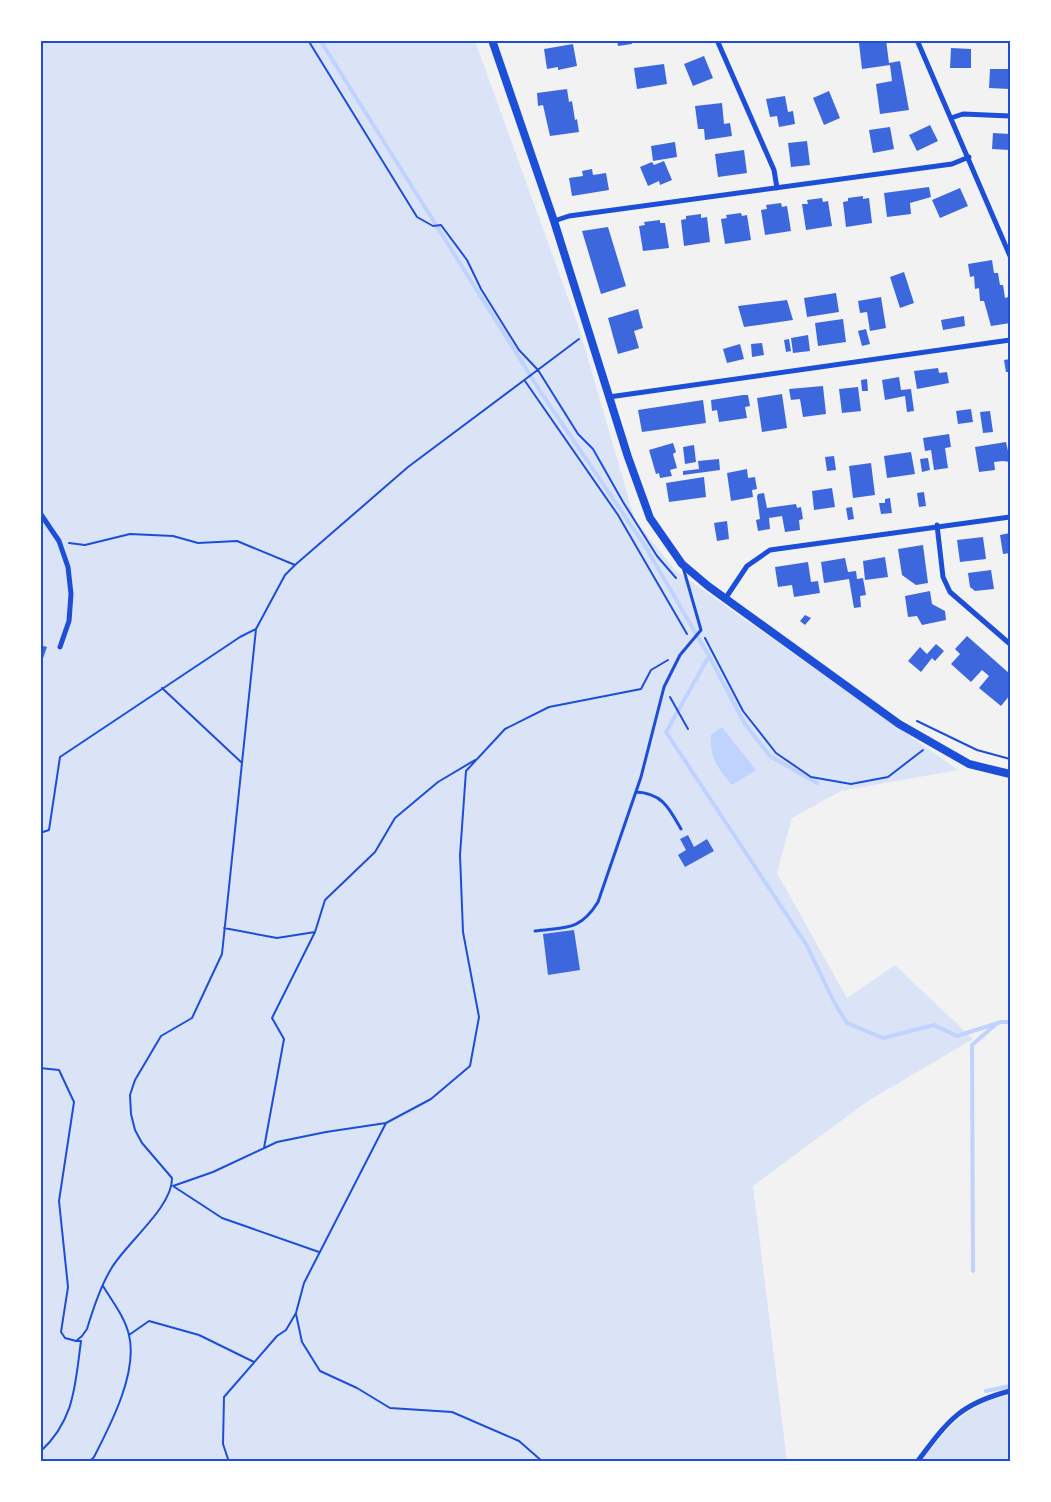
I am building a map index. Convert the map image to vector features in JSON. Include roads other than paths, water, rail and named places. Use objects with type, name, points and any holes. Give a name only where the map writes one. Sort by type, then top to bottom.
[{"type":"main road","points":[[492,40],[554,221],[628,457],[650,518],[682,564],[708,586],[899,724],[969,764],[1011,774]]},
{"type":"street","points":[[717,40],[774,170],[777,188]]},
{"type":"street","points":[[917,40],[1011,256]]},
{"type":"street","points":[[951,118],[963,114],[1011,116]]},
{"type":"street","points":[[554,221],[569,216],[952,164],[969,157]]},
{"type":"street","points":[[609,397],[1011,340]]},
{"type":"street","points":[[40,513],[59,541],[68,567],[71,594],[69,621],[60,647]]},
{"type":"street","points":[[725,598],[747,566],[770,550],[937,525],[1011,517]]},
{"type":"street","points":[[937,525],[943,577],[950,592],[1011,644]]},
{"type":"street","points":[[917,1461],[957,1414],[973,1403],[1011,1391]]},
{"type":"lane","points":[[535,931],[577,926],[598,903],[636,792],[664,687],[680,655],[701,630],[682,564]]},
{"type":"lane","points":[[636,792],[650,793],[665,804],[681,828]]},
{"type":"water","points":[[722,727],[756,770],[732,785],[718,768],[713,757],[711,735]]},
{"type":"waterway","points":[[320,40],[542,394],[645,546],[709,656],[666,732],[806,944],[834,1002],[847,1023],[883,1038],[934,1025],[957,1036],[1001,1022],[1010,1022]]},
{"type":"waterway","points":[[709,656],[745,724],[770,756],[817,783]]},
{"type":"waterway","points":[[973,1271],[972,1045],[995,1025]]},
{"type":"waterway","points":[[986,1391],[1010,1386]]}]
